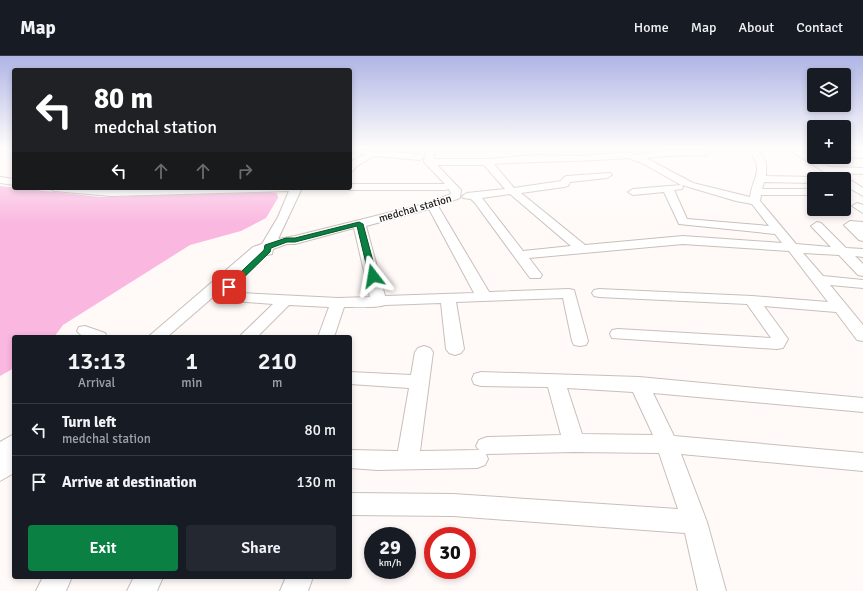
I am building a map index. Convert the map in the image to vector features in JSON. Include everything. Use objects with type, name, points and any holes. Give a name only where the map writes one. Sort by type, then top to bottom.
[{"type":"street","points":[[433,174],[449,191],[456,194],[474,196],[564,184],[567,180],[602,175],[601,174]]},
{"type":"street","points":[[441,174],[456,190],[456,194]]},
{"type":"street","points":[[497,174],[512,191],[582,249]]},
{"type":"street","points":[[560,174],[567,180]]},
{"type":"street","points":[[664,174],[677,188],[683,222],[779,231]]},
{"type":"street","points":[[755,196],[762,174]]},
{"type":"street","points":[[760,179],[807,180]]},
{"type":"street","points":[[0,180],[12,182]]},
{"type":"street","points":[[851,184],[862,191]]},
{"type":"street","points":[[352,187],[445,187]]},
{"type":"street","points":[[633,192],[677,188],[740,199],[755,196],[807,192]]},
{"type":"street","points":[[172,335],[220,296],[268,251],[268,247],[296,190]]},
{"type":"street","points":[[851,192],[862,191]]},
{"type":"street","name":"medchal station","points":[[159,335],[181,318],[258,250],[286,240],[295,240],[437,203],[456,194]]},
{"type":"street","points":[[474,196],[535,275]]},
{"type":"street","points":[[755,196],[791,248],[863,336]]},
{"type":"street","points":[[286,240],[292,236],[437,203],[484,297]]},
{"type":"street","points":[[359,224],[379,303]]},
{"type":"street","points":[[863,226],[850,225],[863,237]]},
{"type":"street","points":[[817,226],[863,272]]},
{"type":"street","points":[[521,255],[683,240],[863,253]]},
{"type":"street","points":[[818,280],[863,284]]},
{"type":"street","points":[[220,296],[338,303],[379,303],[569,293],[580,341]]},
{"type":"street","points":[[599,293],[752,300],[841,308]]},
{"type":"street","points":[[249,335],[284,300]]},
{"type":"street","points":[[448,300],[455,349]]},
{"type":"street","points":[[618,334],[776,344],[780,339],[752,300]]},
{"type":"street","points":[[327,335],[338,303]]},
{"type":"street","points":[[408,459],[424,352]]},
{"type":"street","points":[[352,378],[419,382]]},
{"type":"street","points":[[481,379],[555,380],[639,384],[863,405]]},
{"type":"street","points":[[555,380],[574,443]]},
{"type":"street","points":[[639,384],[667,444],[695,522],[712,591]]},
{"type":"street","points":[[352,458],[377,461],[408,459],[574,443],[667,444],[863,462]]},
{"type":"street","points":[[0,454],[12,445]]},
{"type":"street","points":[[0,471],[12,462]]},
{"type":"street","points":[[352,504],[453,505],[695,522]]},
{"type":"street","points":[[141,591],[149,579]]},
{"type":"street","points":[[294,591],[299,579]]},
{"type":"shaded area","points":[[0,186],[12,187],[12,190],[36,190],[100,197],[277,193],[278,198],[266,218],[241,231],[190,245],[63,325],[56,335],[12,335],[12,369],[0,376]]},
{"type":"route","points":[[229,287],[268,251],[268,247],[286,240],[295,240],[359,224],[373,276]]}]
